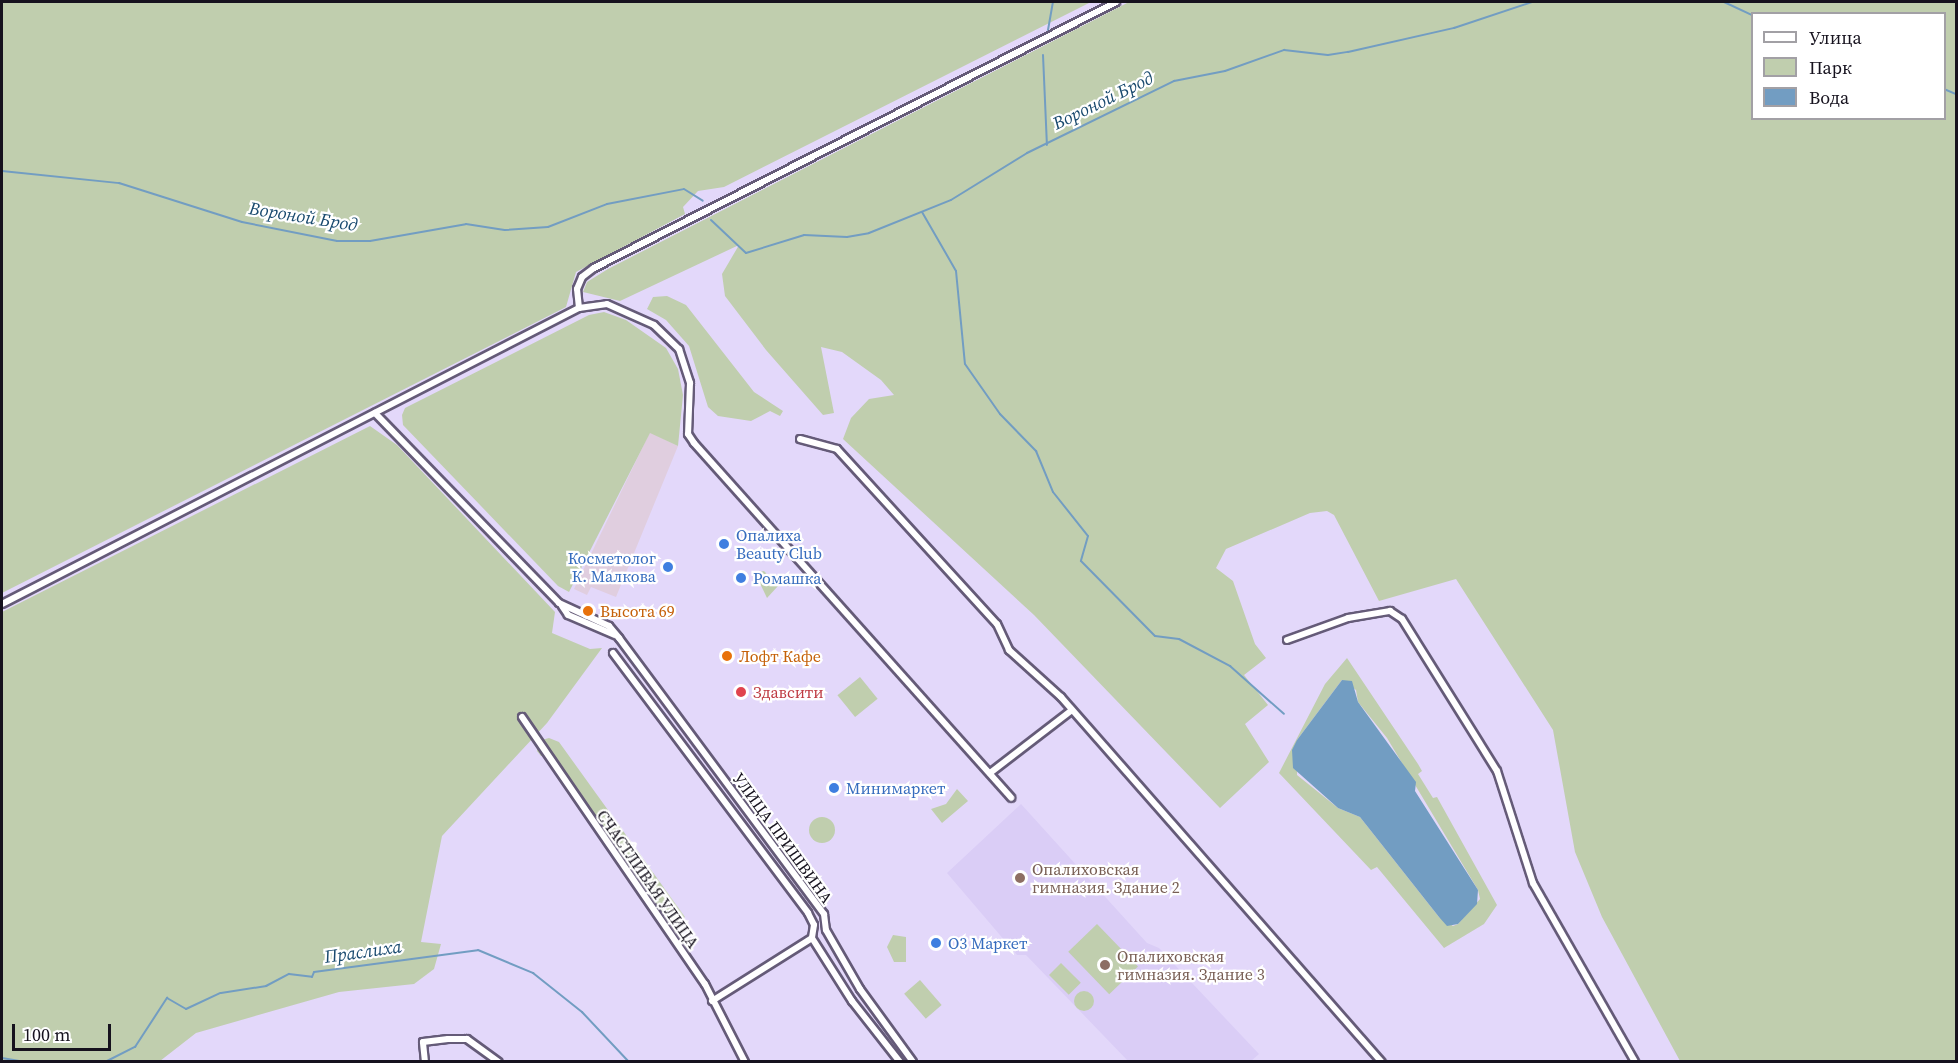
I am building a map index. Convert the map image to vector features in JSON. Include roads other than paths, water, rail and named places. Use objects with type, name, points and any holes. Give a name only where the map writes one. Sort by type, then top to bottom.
[{"type":"street","points":[[579,308],[577,290],[582,277],[594,268],[1116,2]]},
{"type":"street","points":[[2,604],[579,308],[607,304],[622,307],[654,325],[679,349],[690,383],[688,434],[694,443],[1011,798]]},
{"type":"street","name":"УЛИЦА ПРИШВИНА","points":[[375,413],[562,605],[568,615],[619,638],[824,914],[826,930],[860,989],[913,1062]]},
{"type":"street","points":[[800,439],[837,449],[998,624],[1010,650],[1072,710],[1382,1062]]},
{"type":"street","points":[[1287,640],[1348,618],[1398,614],[1497,771],[1533,883],[1635,1062]]},
{"type":"street","points":[[613,653],[808,913],[814,925],[812,938],[852,1001],[900,1062]]},
{"type":"street","points":[[990,773],[1072,710]]},
{"type":"street","name":"СЧАСТЛИВАЯ УЛИЦА","points":[[522,717],[705,984],[745,1062]]},
{"type":"street","points":[[712,1001],[812,938]]},
{"type":"street","points":[[425,1062],[423,1042],[448,1039],[468,1039],[499,1062]]},
{"type":"water","points":[[1342,680],[1352,681],[1358,702],[1416,782],[1415,791],[1478,890],[1477,904],[1458,924],[1447,926],[1360,817],[1338,808],[1293,768],[1292,750],[1297,740]]},
{"type":"waterway","points":[[1048,30],[1053,2]]},
{"type":"waterway","name":"Вороной Брод","points":[[711,220],[746,253],[804,235],[847,237],[869,233],[951,200],[1027,153],[1174,81],[1225,71],[1284,50],[1328,55],[1348,52],[1454,28],[1532,2]]},
{"type":"waterway","name":"Вороной Брод","points":[[1724,2],[1751,15]]},
{"type":"waterway","points":[[1043,55],[1047,145]]},
{"type":"waterway","name":"Вороной Брод","points":[[1946,90],[1956,94]]},
{"type":"waterway","name":"Вороной Брод","points":[[2,171],[119,183],[242,222],[337,241],[370,241],[466,224],[505,230],[548,227],[607,204],[684,189],[703,201]]},
{"type":"waterway","points":[[922,212],[956,271],[965,364],[1000,414],[1036,451],[1053,492],[1088,536],[1081,561],[1155,636],[1179,639],[1230,666],[1284,714]]},
{"type":"waterway","name":"Праслиха","points":[[105,1062],[135,1047],[167,998],[186,1009],[221,993],[266,986],[289,974],[312,977],[314,972],[478,950],[533,973],[582,1012],[629,1062]]},
{"type":"waterway","name":"Праслиха","points":[[2,1058],[24,1062]]},
{"type":"place","name":"Опалиха Beauty Club","points":[[724,544]]},
{"type":"place","name":"Косметолог К. Малкова","points":[[668,567]]},
{"type":"place","name":"Ромашка","points":[[741,578]]},
{"type":"place","name":"Высота 69","points":[[588,611]]},
{"type":"place","name":"Лофт Кафе","points":[[727,656]]},
{"type":"place","name":"Здавсити","points":[[741,692]]},
{"type":"place","name":"Минимаркет","points":[[834,788]]},
{"type":"place","name":"Опалиховская гимназия. Здание 2","points":[[1020,878]]},
{"type":"place","name":"О3 Маркет","points":[[936,943]]},
{"type":"place","name":"Опалиховская гимназия. Здание 3","points":[[1105,965]]}]
